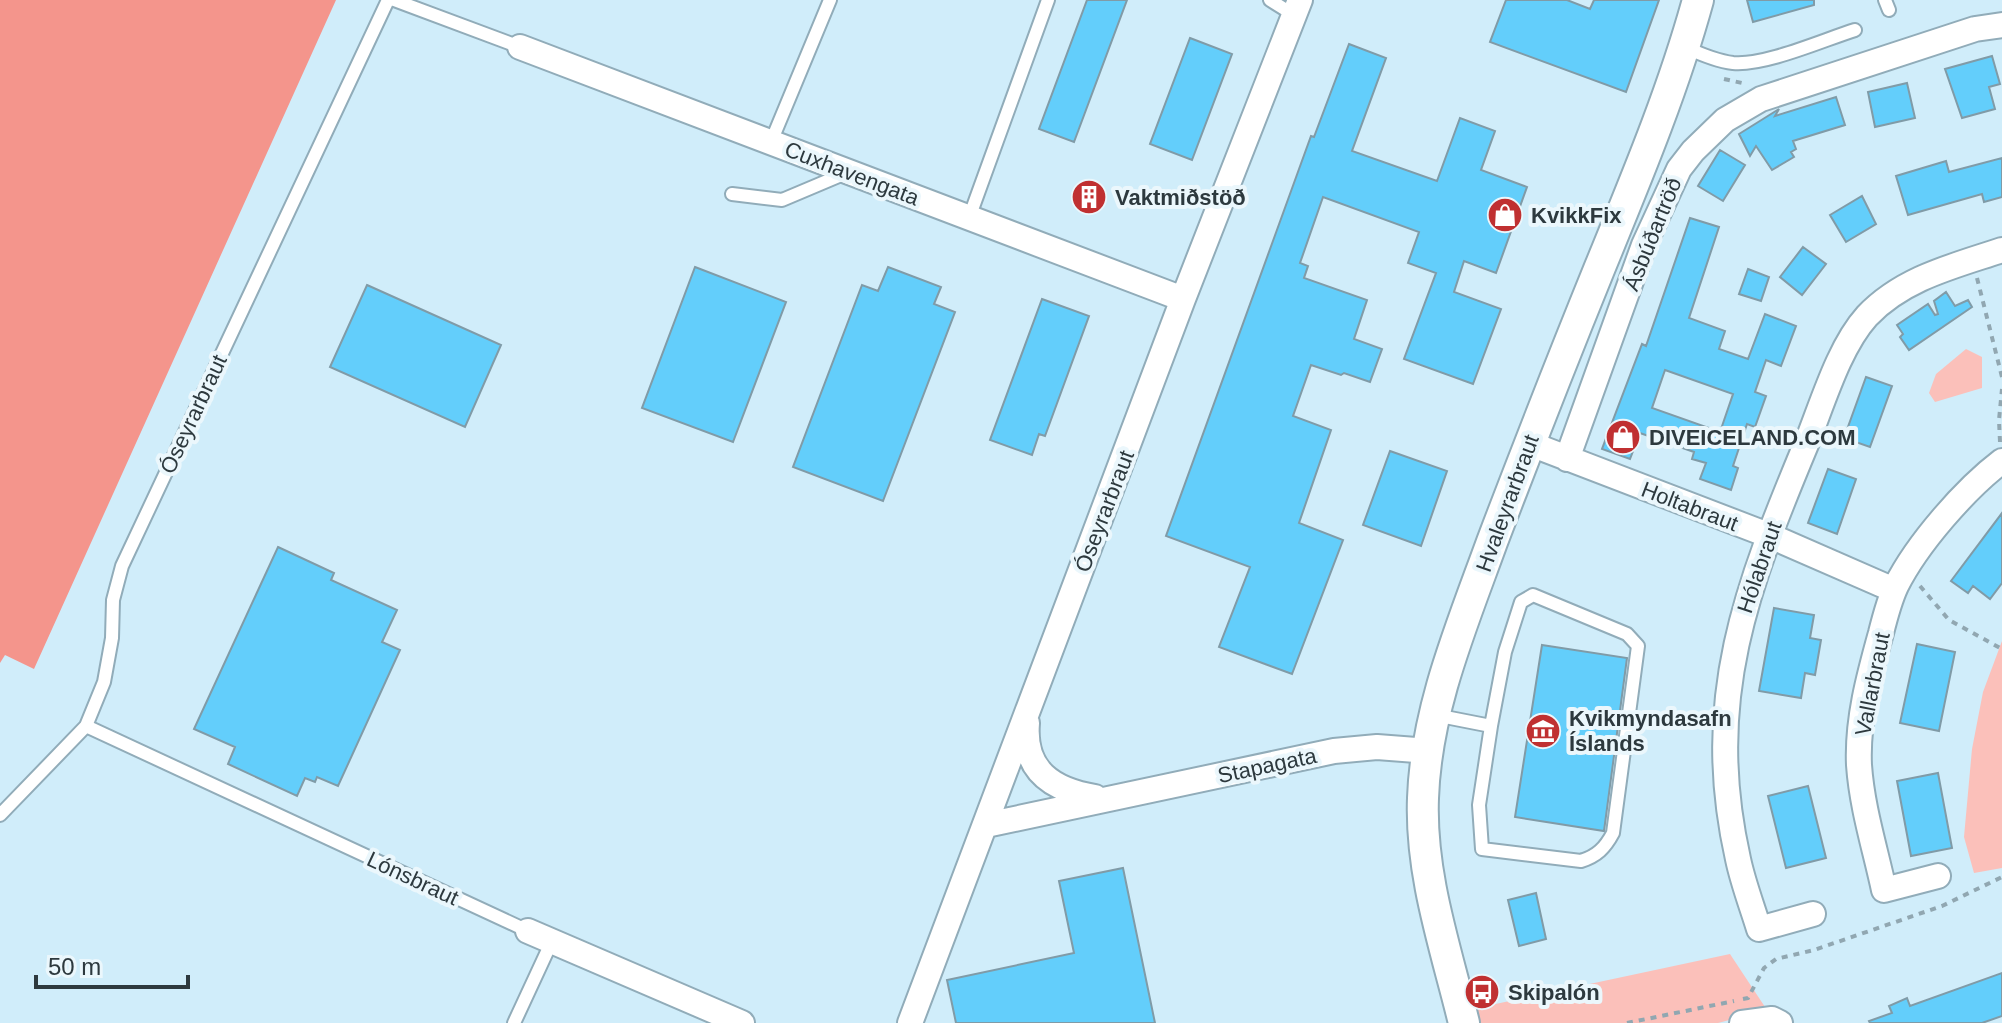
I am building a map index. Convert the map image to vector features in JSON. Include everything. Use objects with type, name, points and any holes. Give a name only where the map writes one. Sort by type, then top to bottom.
[{"type":"street","name":"Hvaleyrarbraut","points":[[1464,1023],[1433,906],[1425,851],[1423,795],[1435,715],[1453,648],[1528,443],[1625,206],[1685,47],[1698,0]]},
{"type":"street","name":"Óseyrarbraut","points":[[910,1023],[1183,299],[1297,7]]},
{"type":"street","name":"Ásbúðartröð","points":[[1567,459],[1644,245],[1679,169],[1693,151],[1725,120],[1761,99],[1960,34],[2002,25]]},
{"type":"street","name":"Cuxhavengata","points":[[520,47],[1183,299]]},
{"type":"street","name":"Hólabraut","points":[[1813,914],[1759,929],[1737,857],[1729,805],[1724,732],[1729,678],[1740,625],[1768,535],[1852,335],[1867,316],[1894,293],[1926,276],[2002,250]]},
{"type":"street","name":"Holtabraut","points":[[1528,443],[1897,585]]},
{"type":"street","name":"Vallarbraut","points":[[1938,876],[1884,890],[1862,799],[1859,747],[1862,710],[1870,669],[1897,585],[1945,518],[1999,463]]},
{"type":"street","name":"Stapagata","points":[[1028,712],[1027,741],[1040,772],[1064,791],[1107,799]]},
{"type":"street","name":"Stapagata","points":[[986,825],[1343,750],[1377,747],[1429,751]]},
{"type":"street","name":"Lónsbraut","points":[[528,931],[742,1023]]},
{"type":"street","points":[[1742,1023],[1772,1019],[1780,1023]]},
{"type":"lane","name":"Óseyrarbraut","points":[[0,815],[86,726],[104,682],[112,638],[113,600],[122,566],[388,0]]},
{"type":"lane","points":[[394,0],[520,47]]},
{"type":"lane","points":[[771,142],[830,0]]},
{"type":"lane","points":[[969,218],[1048,0]]},
{"type":"lane","points":[[1270,0],[1297,7]]},
{"type":"lane","points":[[1685,47],[1711,58],[1736,63],[1759,61],[1855,30]]},
{"type":"lane","points":[[732,194],[782,200],[849,172]]},
{"type":"lane","points":[[1533,595],[1627,634],[1638,646],[1613,833],[1605,847],[1593,857],[1581,861],[1482,849],[1479,805],[1491,726],[1505,652],[1521,602],[1533,595]]},
{"type":"lane","points":[[1435,715],[1491,726]]},
{"type":"lane","name":"Lónsbraut","points":[[86,726],[528,931]]},
{"type":"lane","points":[[514,1023],[552,941]]},
{"type":"path","points":[[1715,77],[1750,83],[1761,99]]},
{"type":"path","points":[[1972,260],[2002,377]]},
{"type":"path","points":[[1999,463],[2002,389]]},
{"type":"path","points":[[1897,585],[1923,586],[1949,620],[2002,649]]},
{"type":"path","points":[[1627,1023],[1748,998],[1764,968],[1776,959],[1814,950],[1942,906],[2002,877]]},
{"type":"shaded area","points":[[0,0],[336,0],[34,669],[5,655],[0,663]]},
{"type":"shaded area","points":[[1966,349],[1982,357],[1982,388],[1935,402],[1929,393],[1936,374]]},
{"type":"shaded area","points":[[2002,641],[2002,868],[1974,873],[1964,837],[1972,749],[1983,692]]},
{"type":"shaded area","points":[[1730,954],[1767,1010],[1718,1023],[1476,1023],[1472,1009]]},
{"type":"building","points":[[1087,0],[1127,0],[1074,142],[1039,129]]},
{"type":"building","points":[[1506,0],[1567,0],[1590,9],[1594,0],[1659,0],[1626,92],[1490,42]]},
{"type":"building","points":[[1747,0],[1814,0],[1814,5],[1753,22]]},
{"type":"building","points":[[1190,38],[1232,54],[1192,160],[1150,144]]},
{"type":"building","points":[[1349,44],[1386,58],[1352,151],[1437,181],[1460,118],[1495,131],[1481,170],[1527,187],[1496,273],[1464,261],[1454,292],[1501,309],[1473,384],[1404,359],[1436,273],[1408,263],[1419,232],[1323,197],[1300,263],[1308,266],[1304,278],[1367,300],[1354,339],[1382,349],[1370,382],[1311,365],[1293,416],[1331,430],[1299,523],[1343,540],[1292,674],[1219,647],[1250,567],[1166,536],[1311,136],[1314,137]]},
{"type":"building","points":[[1992,56],[2000,84],[1989,87],[1995,109],[1962,118],[1945,69]]},
{"type":"building","points":[[1907,83],[1915,118],[1875,127],[1868,92]]},
{"type":"building","points":[[1836,97],[1845,125],[1793,141],[1796,149],[1791,152],[1794,157],[1772,170],[1756,146],[1750,156],[1739,134],[1779,109],[1775,116]]},
{"type":"building","points":[[1720,150],[1745,165],[1723,201],[1698,186]]},
{"type":"building","points":[[2002,158],[2002,197],[1984,202],[1982,194],[1908,215],[1896,176],[1946,161],[1949,172]]},
{"type":"building","name":"Vaktmiðstöð","points":[[1079,185],[1104,193],[1098,209],[1073,201]]},
{"type":"building","points":[[1862,196],[1876,224],[1846,242],[1830,215]]},
{"type":"building","points":[[1690,218],[1719,227],[1689,318],[1725,331],[1719,349],[1748,359],[1765,314],[1796,326],[1781,366],[1766,360],[1755,392],[1766,396],[1755,427],[1747,424],[1733,466],[1738,468],[1731,490],[1700,479],[1706,463],[1692,459],[1694,452],[1640,433],[1630,459],[1602,449],[1642,344],[1646,346]],"holes":[[[1665,370],[1733,394],[1720,432],[1652,408]]]},
{"type":"building","points":[[1803,247],[1826,264],[1802,295],[1780,277]]},
{"type":"building","points":[[695,267],[786,302],[733,442],[642,408]]},
{"type":"building","points":[[888,267],[941,287],[934,304],[955,312],[883,501],[793,467],[862,285],[878,291]]},
{"type":"building","points":[[1748,269],[1769,277],[1761,301],[1739,294]]},
{"type":"building","points":[[367,285],[501,345],[465,427],[330,367]]},
{"type":"building","points":[[1946,292],[1955,306],[1968,300],[1972,307],[1909,350],[1900,337],[1903,334],[1897,325],[1928,304],[1935,315],[1938,314],[1934,301]]},
{"type":"building","points":[[1042,299],[1089,316],[1045,436],[1039,434],[1032,455],[990,440]]},
{"type":"building","points":[[1866,377],[1892,386],[1870,447],[1844,438]]},
{"type":"building","points":[[1390,451],[1447,471],[1421,546],[1363,525]]},
{"type":"building","points":[[1828,469],[1856,479],[1837,534],[1808,523]]},
{"type":"building","points":[[2002,513],[2002,583],[1990,599],[1973,586],[1968,593],[1951,581]]},
{"type":"building","points":[[278,547],[334,573],[331,580],[397,610],[382,642],[400,650],[338,786],[317,777],[315,782],[305,778],[297,796],[228,764],[235,747],[194,729]]},
{"type":"building","points":[[1774,608],[1814,615],[1810,638],[1821,640],[1815,675],[1805,673],[1801,698],[1759,691]]},
{"type":"building","points":[[1917,644],[1955,652],[1939,731],[1900,723]]},
{"type":"building","points":[[1542,645],[1627,658],[1604,831],[1515,817]]},
{"type":"building","points":[[1938,773],[1952,848],[1911,856],[1897,781]]},
{"type":"building","points":[[1808,786],[1826,858],[1786,868],[1768,796]]},
{"type":"building","points":[[1123,868],[1155,1023],[956,1023],[947,980],[1074,953],[1059,881]]},
{"type":"building","points":[[1536,893],[1546,939],[1519,946],[1508,900]]},
{"type":"building","points":[[2002,973],[2002,1016],[1982,1023],[1869,1021],[1892,1013],[1889,1006],[1907,998],[1910,1006]]},
{"type":"place","name":"Vaktmiðstöð","points":[[1089,197]]},
{"type":"place","name":"KvikkFix","points":[[1505,215]]},
{"type":"place","name":"DIVEICELAND.COM","points":[[1623,437]]},
{"type":"place","name":"Kvikmyndasafn Íslands","points":[[1543,731]]},
{"type":"place","name":"Skipalón","points":[[1482,992]]}]
